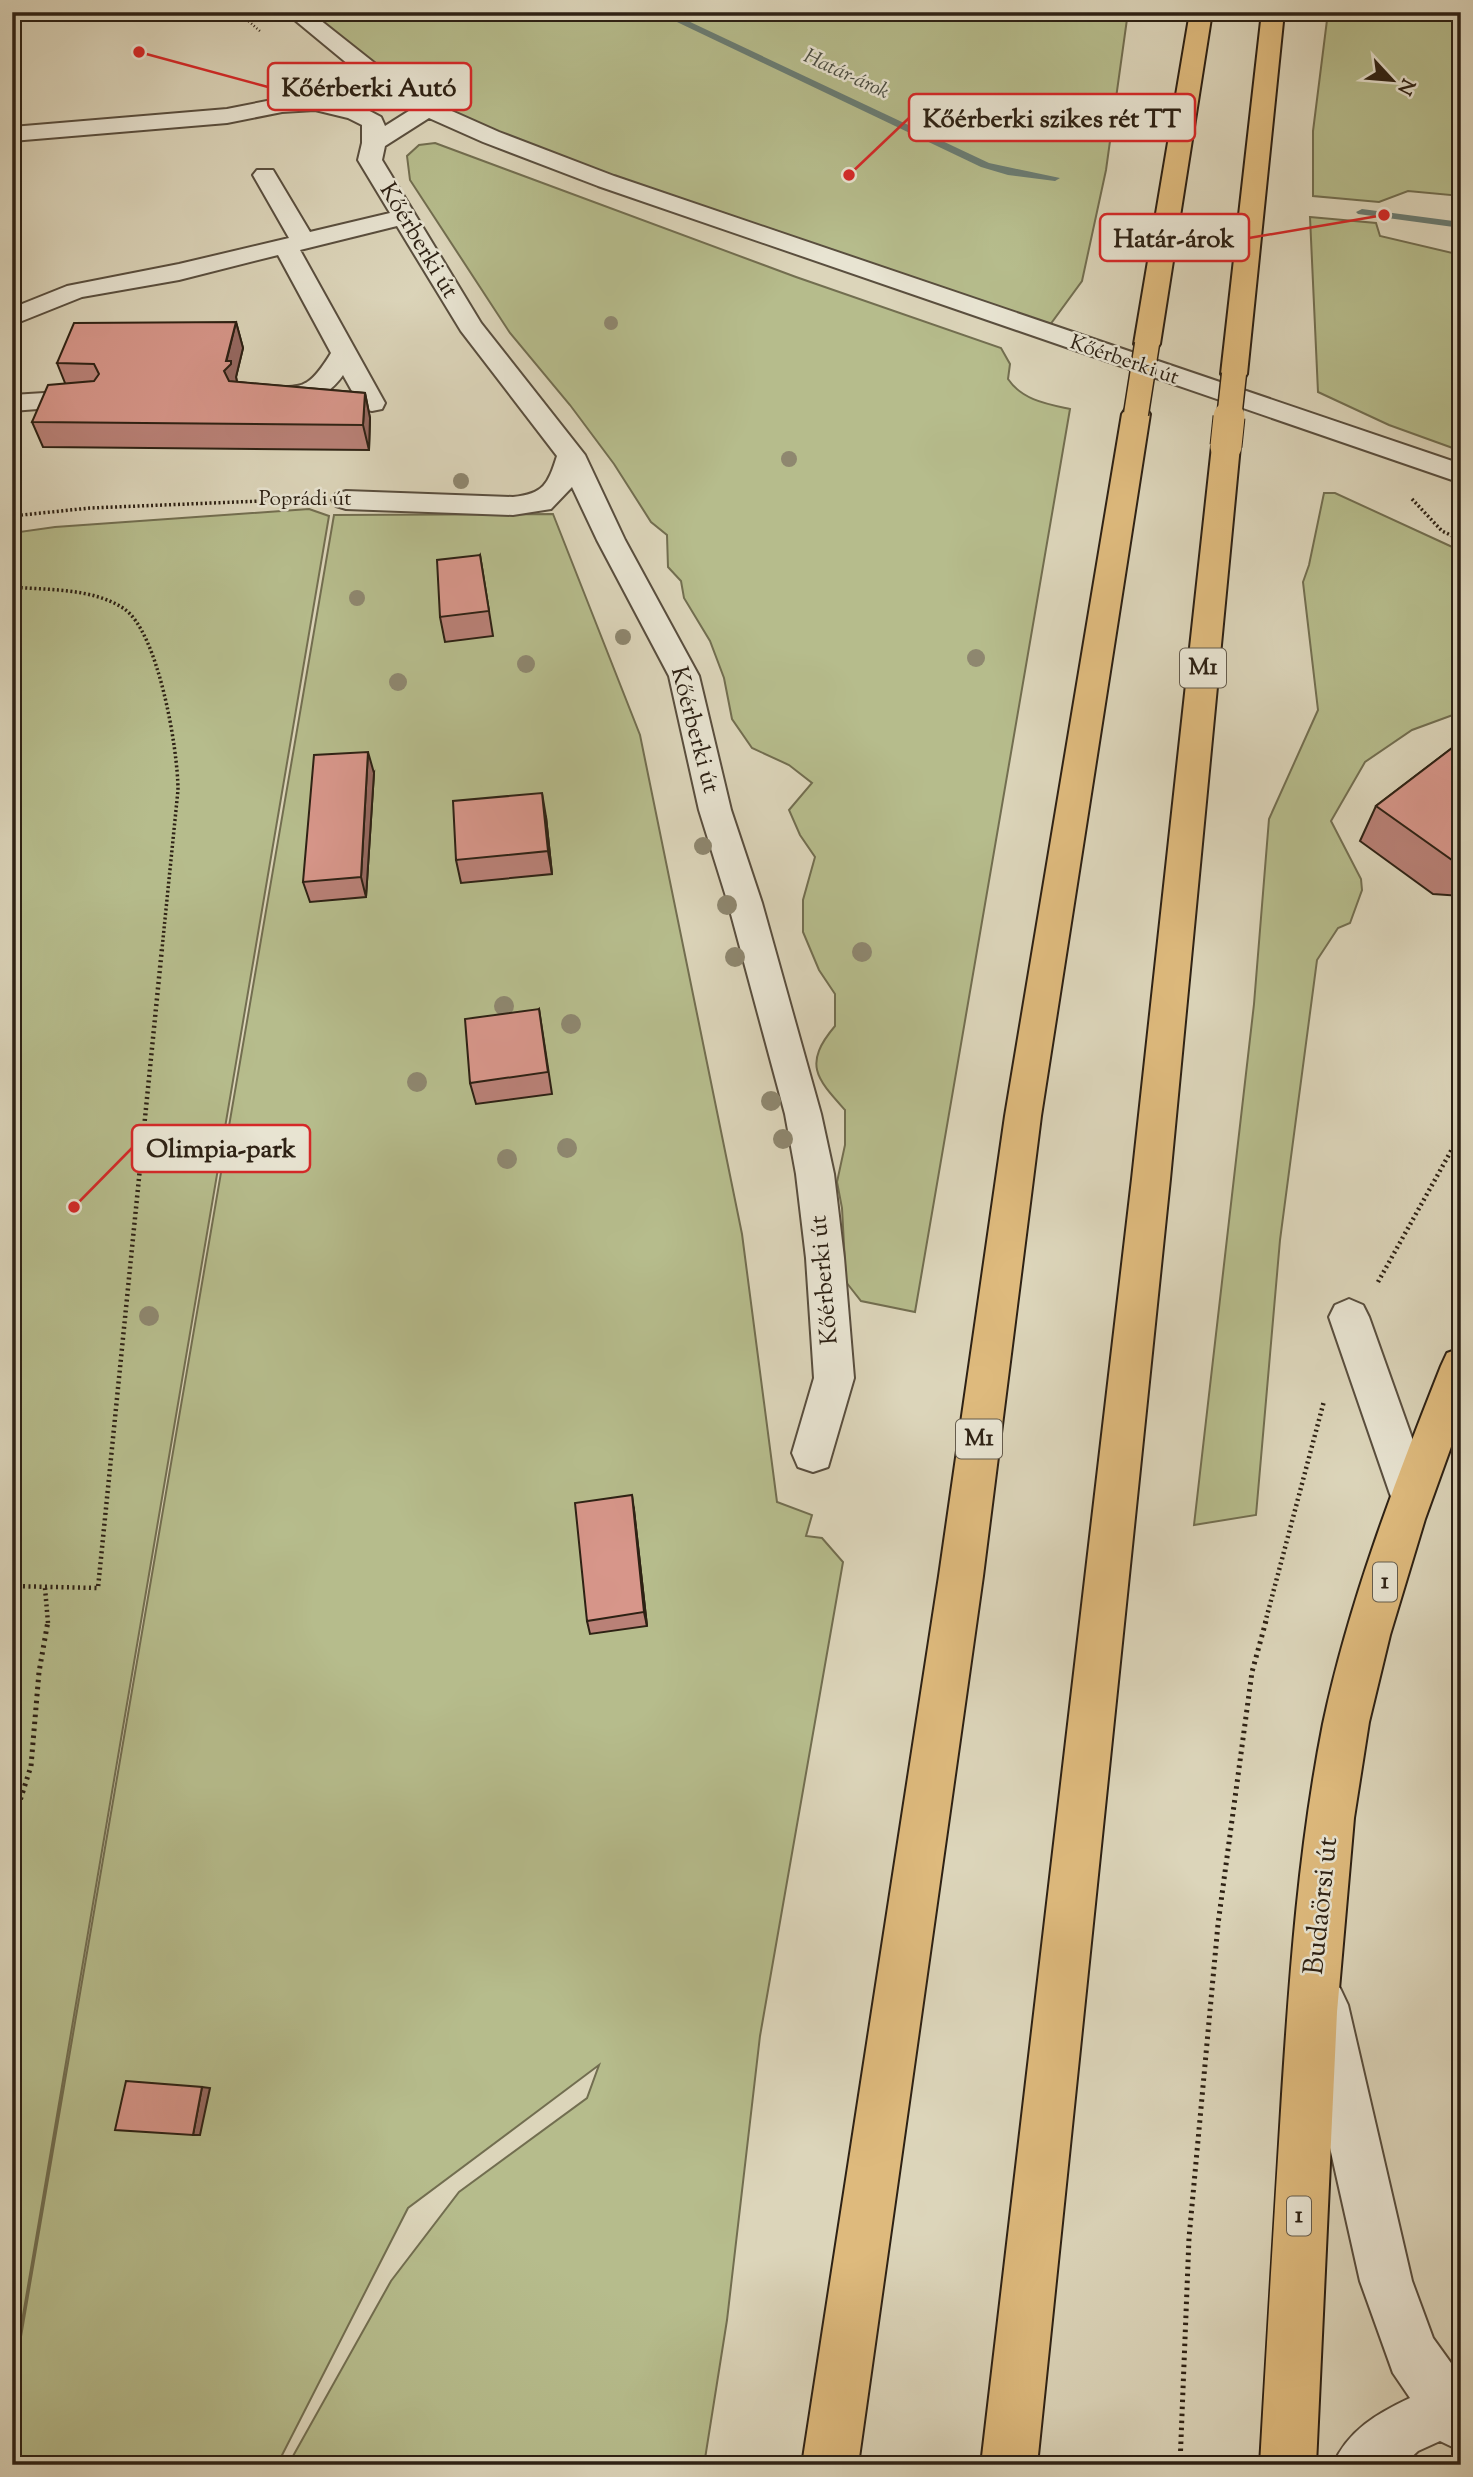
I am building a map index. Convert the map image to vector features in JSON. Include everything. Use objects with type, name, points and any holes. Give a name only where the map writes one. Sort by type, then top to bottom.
[{"type":"main road","name":"M1","points":[[830,2465],[961,1576],[1023,1116],[1201,12]]},
{"type":"main road","name":"M1","points":[[1009,2465],[1149,1192],[1273,12]]},
{"type":"main road","name":"Budaörsi út","points":[[1289,2465],[1298,2242],[1315,1968],[1333,1806],[1357,1676],[1410,1494],[1461,1366]]},
{"type":"street","name":"Kőérberki út","points":[[296,12],[374,75],[429,109],[491,137],[606,181],[1347,438],[1461,474]]},
{"type":"street","name":"Kőérberki út","points":[[12,134],[226,116],[282,105],[315,103],[356,113],[373,122],[374,143],[370,160],[470,326],[571,455],[611,540],[684,676],[715,810],[745,902],[803,1114],[815,1174],[834,1378],[813,1453]]},
{"type":"street","points":[[374,143],[429,109]]},
{"type":"street","points":[[265,175],[344,353],[372,403]]},
{"type":"street","points":[[12,317],[76,291],[179,272],[404,217]]},
{"type":"street","points":[[247,398],[293,399],[310,393],[330,378],[344,353]]},
{"type":"street","points":[[12,403],[93,398]]},
{"type":"street","name":"Kőérberki út","points":[[1347,438],[1461,491]]},
{"type":"street","name":"Poprádi út","points":[[345,500],[513,506],[541,503],[553,494],[564,479],[571,455]]},
{"type":"street","points":[[1351,1325],[1410,1494]]},
{"type":"street","points":[[1315,1968],[1386,2281],[1412,2354],[1455,2416],[1399,2432],[1362,2465]]},
{"type":"path","points":[[12,16],[37,12]]},
{"type":"path","name":"Poprádi út","points":[[12,516],[116,506],[289,498],[345,500]]},
{"type":"path","points":[[12,587],[68,592],[106,599],[132,614],[147,635],[177,758],[176,827],[98,1588],[12,1586]]},
{"type":"path","points":[[1180,2465],[1189,2238],[1218,1924],[1252,1672],[1330,1380],[1351,1325],[1461,1133]]},
{"type":"path","points":[[12,1826],[31,1766],[39,1672],[49,1617],[45,1588]]},
{"type":"path","points":[[12,1902],[16,1937],[12,1973]]},
{"type":"green space","points":[[296,12],[1128,12],[1106,170],[1082,281],[1044,333],[429,109]]},
{"type":"green space","points":[[1328,12],[1461,12],[1461,196],[1408,191],[1379,202],[1313,196],[1313,131]]},
{"type":"green space","points":[[435,143],[796,277],[1001,348],[1010,364],[1008,379],[1020,392],[1036,400],[1070,409],[915,1312],[861,1301],[846,1282],[842,1208],[837,1182],[845,1145],[845,1110],[821,1079],[816,1061],[825,1039],[835,1026],[835,994],[819,970],[803,932],[803,900],[815,857],[800,835],[789,810],[812,783],[789,765],[752,748],[732,719],[724,678],[710,641],[684,598],[681,581],[668,567],[667,535],[651,522],[614,464],[570,405],[510,333],[410,180],[407,156],[419,145]]},
{"type":"green space","points":[[1310,217],[1376,223],[1380,236],[1461,255],[1461,451],[1389,425],[1318,392]]},
{"type":"green space","points":[[1324,493],[1335,493],[1461,551],[1461,712],[1412,730],[1365,762],[1331,821],[1361,879],[1362,890],[1350,923],[1338,928],[1317,960],[1280,1240],[1256,1515],[1194,1525],[1254,1004],[1269,819],[1318,710],[1303,582]]},
{"type":"green space","points":[[309,509],[329,516],[12,2380],[12,533],[55,527]]},
{"type":"green space","points":[[553,514],[640,735],[742,1234],[777,1502],[812,1515],[806,1536],[822,1538],[843,1562],[760,2036],[727,2320],[704,2465],[288,2465],[391,2281],[459,2192],[587,2098],[599,2065],[408,2208],[277,2465],[12,2465],[12,2389],[334,515]]},
{"type":"building","points":[[236,322],[226,361],[231,361],[231,364],[224,371],[229,381],[365,393],[363,425],[32,422],[48,385],[94,381],[99,374],[94,364],[57,363],[74,323]]},
{"type":"building","points":[[480,555],[489,611],[440,617],[437,560]]},
{"type":"building","points":[[1461,739],[1461,861],[1452,860],[1376,806]]},
{"type":"building","points":[[368,752],[361,877],[303,882],[314,755]]},
{"type":"building","points":[[542,793],[548,851],[456,860],[453,801]]},
{"type":"building","points":[[539,1009],[548,1072],[470,1083],[465,1019]]},
{"type":"building","points":[[632,1495],[644,1612],[587,1621],[575,1503]]},
{"type":"building","points":[[126,2081],[202,2087],[193,2135],[115,2130]]},
{"type":"waterway","name":"Határ-árok","points":[[661,12],[985,165],[1008,172],[1055,178]]},
{"type":"waterway","name":"Határ-árok","points":[[1362,212],[1461,225]]},
{"type":"place","name":"Kőérberki Autó","points":[[139,52]]},
{"type":"place","name":"Kőérberki szikes rét TT","points":[[849,175]]},
{"type":"place","name":"Határ-árok","points":[[1384,215]]},
{"type":"place","name":"Olimpia-park","points":[[74,1207]]}]
